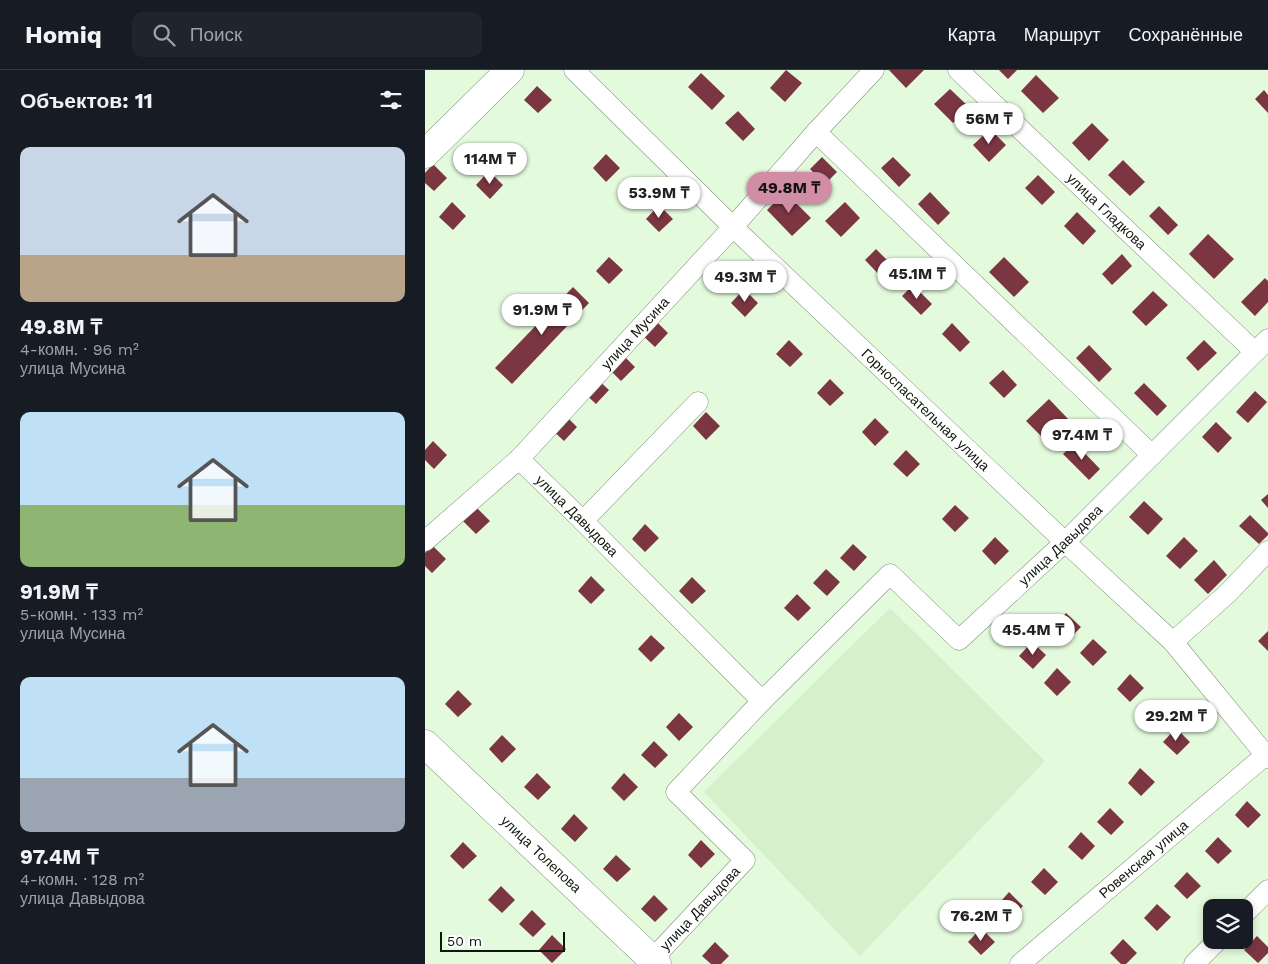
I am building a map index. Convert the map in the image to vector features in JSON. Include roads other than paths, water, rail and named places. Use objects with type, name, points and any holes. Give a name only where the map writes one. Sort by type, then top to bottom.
[{"type":"street","points":[[425,154],[510,70]]},
{"type":"street","name":"Горноспасательная улица","points":[[574,70],[733,227],[1173,642],[1267,756]]},
{"type":"street","name":"улица Мусина","points":[[425,541],[519,459],[733,227],[816,132],[874,70]]},
{"type":"street","name":"улица Гладкова","points":[[958,70],[1261,345]]},
{"type":"street","points":[[816,132],[1152,455]]},
{"type":"street","name":"улица Давыдова","points":[[652,962],[745,860],[676,792],[762,701],[890,574],[959,640],[1065,542],[1261,345]]},
{"type":"street","points":[[583,521],[698,402]]},
{"type":"street","name":"улица Давыдова","points":[[519,459],[762,701]]},
{"type":"street","points":[[1173,642],[1228,593],[1268,551]]},
{"type":"street","name":"улица Толепова","points":[[425,744],[652,962]]},
{"type":"street","name":"Ровенская улица","points":[[1020,964],[1267,756]]},
{"type":"street","points":[[1253,905],[1268,890]]},
{"type":"street","points":[[1194,964],[1209,949]]}]
